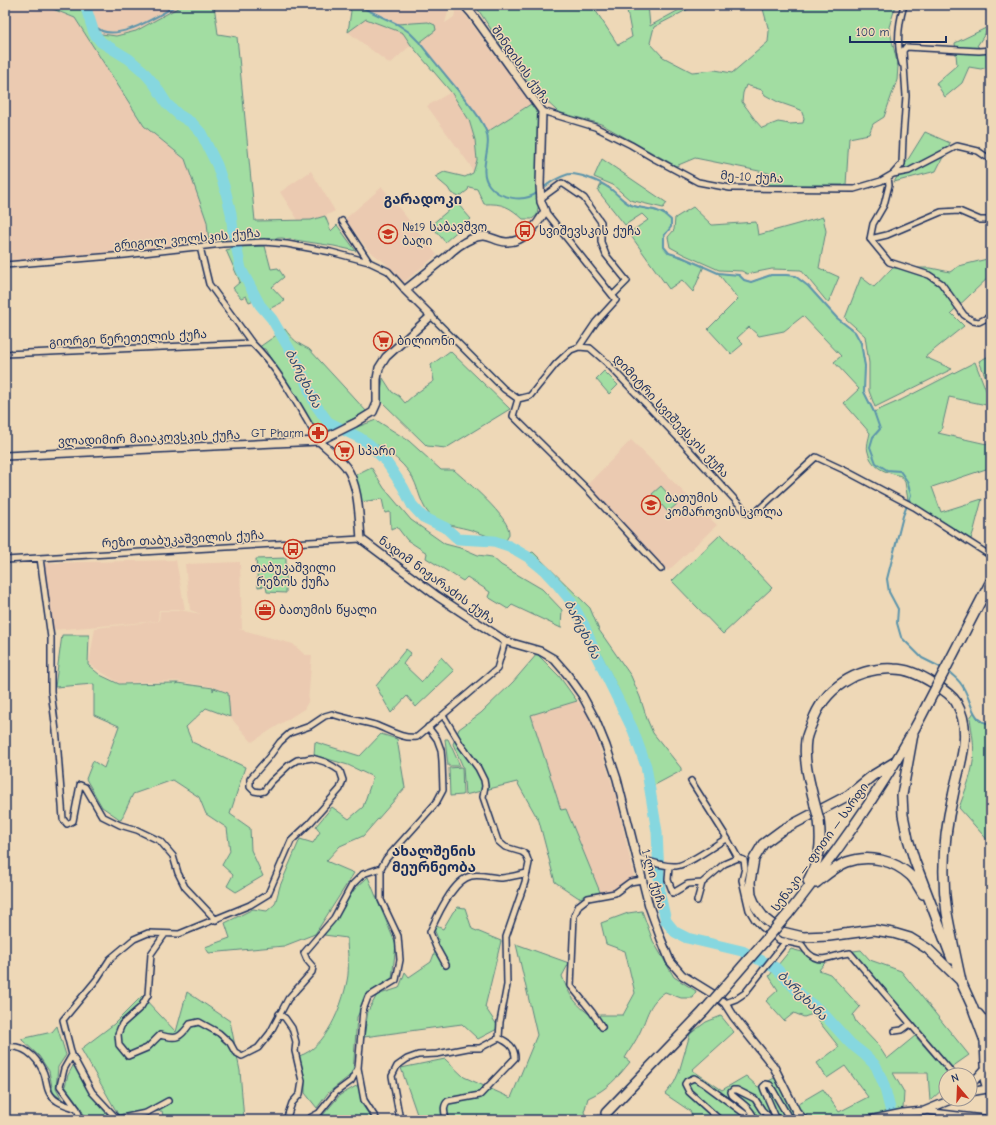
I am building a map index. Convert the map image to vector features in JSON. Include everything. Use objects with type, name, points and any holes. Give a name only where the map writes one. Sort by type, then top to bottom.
[{"type":"highway","name":"სენაკი — ფოთი — სარფი","points":[[606,1113],[704,1011],[788,914],[862,815],[913,734],[991,581]]},
{"type":"highway","points":[[796,904],[818,861],[821,848],[819,820],[806,770],[806,739],[816,711],[833,689],[852,678],[875,669],[895,668],[917,674],[946,692],[956,701],[965,731],[964,746],[953,795],[946,838],[944,879],[947,913],[961,981]]},
{"type":"highway","points":[[913,734],[902,796],[903,815],[908,839],[914,862],[985,1041],[987,1064]]},
{"type":"highway","points":[[895,762],[872,776],[849,796],[782,830],[763,844],[754,859],[750,882],[751,895],[756,907],[765,919],[782,932],[803,937],[829,936],[874,930],[893,933],[910,938],[928,949],[961,981]]},
{"type":"highway","points":[[806,891],[827,874],[847,862],[870,858],[884,860],[900,867],[912,877],[933,910]]},
{"type":"highway","points":[[972,1006],[991,1030]]},
{"type":"main road","name":"შინდისის ქუჩა","points":[[464,5],[542,111],[540,196],[545,211]]},
{"type":"main road","points":[[319,442],[374,412],[378,403],[377,379],[379,368],[386,357],[431,316],[405,290],[460,245],[471,238],[482,236],[492,237],[506,242],[520,238],[536,227],[545,211]]},
{"type":"main road","name":"ვლადიმირ მაიაკოვსკის ქუჩა","points":[[5,456],[319,442]]},
{"type":"main road","name":"ნადიმ ნიჟარაძის ქუჩა","points":[[319,442],[346,468],[355,485],[361,539],[437,596],[505,641]]},
{"type":"main road","name":"1-ლი ქუჩა","points":[[505,641],[540,651],[554,659],[582,695],[595,719],[617,778],[642,880],[658,933],[670,961],[682,975],[716,996],[725,1004],[774,1067],[796,1111],[804,1120]]},
{"type":"main road","points":[[978,1076],[987,1064]]},
{"type":"main road","points":[[978,1092],[989,1091],[984,1080],[987,1064]]},
{"type":"main road","points":[[924,1111],[938,1103]]},
{"type":"main road","points":[[869,1120],[903,1113],[924,1111],[938,1105]]},
{"type":"street","points":[[904,5],[897,44],[905,73]]},
{"type":"street","points":[[905,73],[903,51],[906,47],[979,51],[991,50]]},
{"type":"street","name":"მე-10 ქუჩა","points":[[542,111],[595,127],[698,182],[730,188],[854,189],[881,181],[893,174],[902,164],[906,96],[905,73]]},
{"type":"street","points":[[893,174],[909,171],[957,146],[978,151],[991,160]]},
{"type":"street","points":[[870,239],[873,224],[884,205],[889,185],[888,177]]},
{"type":"street","points":[[540,196],[562,183],[584,198],[601,222],[601,242],[606,255],[627,281],[613,295]]},
{"type":"street","points":[[431,316],[504,389],[518,399],[530,396],[562,358],[571,350],[579,348],[596,322],[616,300],[545,211]]},
{"type":"street","points":[[870,239],[887,235],[941,212],[959,211],[980,220],[986,220]]},
{"type":"street","points":[[342,222],[369,262]]},
{"type":"street","points":[[870,239],[889,262],[929,275],[941,283],[964,316],[973,321],[979,322],[991,316]]},
{"type":"street","name":"გრიგოლ ვოლსკის ქუჩა","points":[[5,265],[223,244],[264,242],[303,246],[369,262],[388,271],[405,290]]},
{"type":"street","name":"ნადიმ ნიჟარაძის ქუჩა","points":[[200,247],[209,284],[281,380],[319,442]]},
{"type":"street","points":[[991,274],[991,282]]},
{"type":"street","name":"გიორგი წერეთელის ქუჩა","points":[[5,354],[252,343]]},
{"type":"street","name":"დიმიტრი სვიშევსკის ქუჩა","points":[[579,348],[590,348],[606,362],[747,512],[751,514],[756,512],[816,457],[914,507],[991,556]]},
{"type":"street","points":[[518,399],[513,416],[588,490],[662,569]]},
{"type":"street","name":"რეზო თაბუკაშვილის ქუჩა","points":[[5,560],[361,539]]},
{"type":"street","points":[[40,558],[51,638],[51,691],[57,738],[63,820],[67,824],[74,821],[80,785],[85,787],[102,816],[160,841],[173,856],[178,873],[186,887],[216,920]]},
{"type":"street","points":[[168,1101],[146,1113],[118,1119],[92,1092],[72,1055],[63,1020],[97,979],[110,959],[134,939],[148,933],[179,934],[250,905],[268,894],[291,841],[310,823],[340,789],[343,780],[340,771],[325,762],[312,758],[296,760],[271,782],[264,791],[254,791],[250,787],[250,779],[280,742],[290,733],[310,726],[325,716],[332,714],[378,726],[400,736],[409,738],[417,737],[497,669],[505,641]]},
{"type":"street","points":[[443,715],[461,745],[478,768],[484,780],[485,786],[483,796],[498,841],[506,847],[522,852],[526,855],[528,863],[527,873],[506,936],[507,985],[500,1022],[499,1038]]},
{"type":"street","points":[[377,1120],[364,1100],[358,1068],[362,1010],[368,996],[396,980],[400,960],[398,936],[381,900],[381,868],[386,859],[436,803],[443,790],[441,750],[437,738],[428,727]]},
{"type":"street","points":[[691,781],[738,858]]},
{"type":"street","points":[[636,857],[676,866],[686,863],[727,838]]},
{"type":"street","points":[[697,901],[702,883],[724,864],[738,858],[744,860],[745,868],[742,880],[749,910],[755,920],[780,940],[802,945],[807,953],[812,957],[828,959],[850,953],[947,1067]]},
{"type":"street","points":[[667,865],[668,880],[673,892],[688,884],[702,883]]},
{"type":"street","points":[[165,934],[152,954],[148,995],[141,1007],[122,1024],[118,1034],[119,1045],[128,1056],[147,1048],[160,1035],[172,1038],[181,1035],[190,1024],[199,1022],[219,1033],[230,1043],[235,1052],[242,1056],[258,1048],[270,1033],[288,999],[312,972],[313,966],[307,960],[304,953],[334,918],[352,884],[363,874],[381,868]]},
{"type":"street","points":[[446,965],[430,932],[446,900],[461,881],[472,876],[502,878],[527,873]]},
{"type":"street","points":[[602,1027],[571,986],[574,916],[579,905],[588,898],[616,893],[630,882],[642,880]]},
{"type":"street","points":[[725,1004],[736,1000],[745,993],[786,941]]},
{"type":"street","points":[[279,1014],[285,1018],[292,1028],[296,1042],[295,1051],[302,1081],[300,1094],[292,1103],[286,1120]]},
{"type":"street","points":[[895,1031],[902,1030],[910,1024]]},
{"type":"street","points":[[400,1120],[392,1076],[397,1066],[406,1059],[418,1055],[437,1054],[468,1048],[480,1048],[499,1038]]},
{"type":"street","points":[[446,1120],[444,1110],[448,1101],[480,1095],[515,1058],[515,1052],[509,1043],[499,1038]]},
{"type":"street","points":[[5,1048],[16,1046],[25,1049],[34,1057],[44,1071],[49,1092],[53,1097],[58,1102],[77,1109]]},
{"type":"street","points":[[72,1055],[64,1069],[60,1086],[77,1109],[82,1120]]},
{"type":"street","points":[[306,1120],[319,1113],[336,1092],[351,1081],[358,1068]]},
{"type":"street","points":[[720,1120],[689,1092],[685,1084],[687,1080],[694,1078],[703,1083],[745,1114],[748,1120]]},
{"type":"street","points":[[777,1120],[763,1087],[766,1084],[770,1085],[790,1120]]},
{"type":"street","points":[[754,1120],[754,1116],[751,1112],[732,1095],[731,1092],[733,1090],[737,1090],[755,1098],[762,1110],[768,1116],[769,1120]]},
{"type":"street","points":[[924,1111],[991,1118]]},
{"type":"shaded area","points":[[5,5],[43,5],[75,18],[144,126],[185,159],[207,222],[209,244],[5,261]]},
{"type":"shaded area","points":[[85,5],[183,5],[136,31],[116,36],[94,33]]},
{"type":"shaded area","points":[[357,5],[450,5],[445,23],[454,17],[457,6],[531,104],[487,132],[479,117],[419,42],[435,30],[434,25],[428,22],[397,24]]},
{"type":"shaded area","points":[[366,19],[403,33],[411,45],[390,64],[348,32]]},
{"type":"shaded area","points":[[451,92],[469,120],[475,140],[477,160],[473,173],[470,165],[427,106]]},
{"type":"shaded area","points":[[311,171],[335,211],[311,220],[298,220],[280,192]]},
{"type":"shaded area","name":"№19 საბავშვო ბაღი","points":[[382,187],[437,255],[403,283],[384,262],[368,250],[345,219]]},
{"type":"shaded area","name":"ბათუმის კომაროვის სკოლა","points":[[631,440],[717,525],[668,571],[587,485]]},
{"type":"shaded area","points":[[176,560],[185,610],[159,610],[158,621],[53,630],[44,563]]},
{"type":"shaded area","points":[[240,562],[242,629],[239,629],[293,644],[305,655],[312,655],[308,702],[304,709],[252,742],[230,717],[228,693],[214,687],[176,681],[119,683],[89,664],[95,628],[159,621],[160,611],[185,611],[201,614],[190,610],[185,564]]},
{"type":"shaded area","points":[[577,701],[586,711],[605,762],[615,793],[635,880],[620,889],[605,893],[600,892],[566,809],[561,811],[530,715]]},
{"type":"green space","points":[[43,5],[85,5],[94,33],[116,36],[136,31],[183,5],[214,5],[218,34],[237,37],[255,221],[311,220],[325,216],[331,231],[337,225],[356,251],[282,238],[241,240],[233,231],[223,242],[209,244],[207,222],[185,159],[144,126],[75,18]]},
{"type":"green space","points":[[347,5],[357,5],[397,24],[428,22],[435,25],[436,30],[419,43],[479,117],[487,132],[531,104],[539,116],[539,203],[537,215],[532,219],[523,219],[514,211],[501,205],[484,204],[477,189],[469,187],[468,190],[459,197],[451,193],[448,188],[435,177],[444,172],[465,177],[473,173],[477,160],[475,140],[469,120],[451,92],[411,45],[403,33],[366,19],[348,32],[351,11]]},
{"type":"green space","points":[[475,5],[592,5],[618,45],[632,37],[626,5],[648,5],[650,26],[688,5],[696,5],[654,27],[650,43],[663,57],[692,72],[715,70],[732,73],[768,42],[769,31],[762,5],[896,5],[889,27],[898,67],[897,80],[884,117],[873,124],[869,134],[849,138],[846,185],[768,185],[769,173],[695,158],[676,166],[601,124],[558,112],[540,95],[514,64]],"holes":[[[746,85],[762,90],[765,95],[778,102],[801,110],[804,118],[803,123],[790,124],[778,122],[762,128],[742,102]]]},
{"type":"green space","points":[[990,26],[977,46],[991,54],[991,66],[981,69],[969,67],[962,83],[945,97],[936,83],[957,65],[955,43]]},
{"type":"green space","points":[[925,132],[950,143],[936,171],[894,182]]},
{"type":"green space","points":[[602,159],[667,203],[663,208],[630,200],[613,185],[594,177]]},
{"type":"green space","points":[[601,184],[609,187],[631,205],[664,213],[671,220],[671,227],[664,236],[664,247],[669,253],[704,266],[693,292],[682,280],[669,289],[629,233],[648,220],[642,214],[625,225],[598,191]]},
{"type":"green space","points":[[457,203],[471,219],[445,242],[431,225]]},
{"type":"green space","points":[[693,207],[712,225],[756,222],[758,235],[823,217],[826,231],[819,268],[839,277],[828,303],[801,270],[772,269],[747,274],[742,271],[719,270],[670,247],[668,237],[674,230],[675,218]]},
{"type":"green space","points":[[265,246],[271,269],[278,268],[284,277],[272,287],[285,301],[265,311],[257,299],[249,302],[246,296],[241,298],[233,288],[240,282],[226,250],[239,247]]},
{"type":"green space","points":[[991,258],[991,275],[951,313],[964,326],[925,357],[952,369],[875,407],[869,391],[869,363],[865,336],[845,318],[861,277],[874,287],[892,268],[931,268],[950,272],[959,266]]},
{"type":"green space","points":[[718,273],[739,275],[744,280],[751,282],[771,275],[795,276],[808,286],[837,318],[855,332],[861,343],[865,366],[864,392],[874,412],[901,400],[975,362],[991,406],[949,397],[941,431],[938,433],[991,445],[991,460],[989,468],[932,487],[941,512],[982,499],[971,539],[908,500],[905,482],[901,476],[880,469],[876,466],[870,458],[867,450],[870,433],[844,403],[859,389],[834,362],[841,356],[803,316],[784,331],[759,336],[749,327],[737,338],[743,344],[731,354],[708,329],[738,299]]},
{"type":"green space","points":[[285,329],[296,341],[309,349],[367,412],[317,436],[265,349],[258,348]]},
{"type":"green space","points":[[450,351],[510,409],[446,448],[427,446],[380,400],[383,378],[392,392],[399,396],[405,403],[434,381],[431,365]]},
{"type":"green space","points":[[991,355],[991,390],[979,361]]},
{"type":"green space","points":[[604,371],[618,385],[609,394],[596,379]]},
{"type":"green space","points":[[376,420],[409,441],[441,470],[454,470],[487,500],[508,527],[509,535],[505,542],[471,530],[443,523],[430,515],[423,503],[413,478],[403,465],[382,448],[349,430]]},
{"type":"green space","points":[[371,467],[384,488],[411,520],[445,544],[464,549],[478,555],[492,557],[501,565],[542,589],[562,610],[561,628],[512,605],[508,609],[488,597],[490,592],[467,577],[463,581],[426,558],[427,553],[407,540],[397,527],[391,529],[390,512],[385,513],[382,499],[360,502],[355,475]]},
{"type":"green space","points":[[661,486],[677,504],[668,512],[652,494]]},
{"type":"green space","points":[[721,534],[772,588],[723,634],[672,581]]},
{"type":"green space","points":[[533,552],[590,608],[599,630],[631,676],[653,733],[681,768],[681,771],[651,787],[649,769],[636,729],[574,599],[527,554]]},
{"type":"green space","points":[[286,558],[286,593],[267,592],[266,586],[258,587],[256,559]]},
{"type":"green space","points":[[62,635],[89,635],[88,665],[100,675],[119,684],[177,683],[213,688],[213,691],[214,688],[228,693],[230,717],[206,708],[186,727],[192,742],[245,767],[230,814],[250,828],[251,850],[263,876],[236,892],[227,886],[233,875],[222,865],[230,851],[227,828],[206,814],[199,797],[173,780],[133,794],[121,820],[102,807],[86,779],[93,761],[104,768],[119,726],[94,715],[94,684],[55,687]]},
{"type":"green space","points":[[406,649],[411,653],[403,664],[422,682],[441,657],[454,671],[416,707],[407,696],[391,713],[376,686]]},
{"type":"green space","points":[[537,654],[559,676],[577,701],[531,715],[561,810],[566,809],[600,892],[579,898],[555,882],[539,821],[517,782],[465,795],[463,767],[453,744],[459,729],[481,713],[513,682]]},
{"type":"green space","points":[[974,712],[979,721],[991,724],[991,844],[959,808],[969,780],[974,757],[970,718]]},
{"type":"green space","points":[[381,734],[397,739],[405,788],[363,836],[340,846],[326,861],[354,873],[315,934],[284,946],[209,953],[205,947],[230,938],[225,923],[253,909],[267,911],[275,904],[280,886],[300,839],[313,843],[320,832],[316,826],[332,807],[349,819],[363,807],[373,777],[348,765],[314,755],[315,742],[360,756]]},
{"type":"green space","points":[[445,739],[448,739],[460,766],[448,766]]},
{"type":"green space","points":[[462,767],[463,795],[450,796],[449,768]]},
{"type":"green space","points":[[368,877],[396,945],[392,978],[370,992],[357,1017],[353,1073],[328,1093],[317,1108],[305,1093],[305,1078],[299,1056],[309,1052],[325,1035],[331,1025],[337,1014],[345,991],[348,970],[347,938],[324,935],[354,890]]},
{"type":"green space","points":[[458,907],[465,908],[472,929],[501,941],[485,1007],[499,1028],[478,1039],[462,1024],[364,1037],[368,1011],[377,995],[399,988],[405,972],[409,977],[431,962],[439,941],[432,924],[443,929],[453,912]]},
{"type":"green space","points":[[642,911],[653,941],[674,977],[696,991],[693,998],[681,998],[665,992],[659,996],[649,1010],[638,1035],[625,1058],[630,1062],[612,1083],[588,1098],[584,1112],[588,1120],[510,1120],[509,1118],[507,1120],[419,1120],[401,1068],[445,1059],[464,1077],[511,1098],[537,1035],[516,944],[569,963],[562,976],[570,995],[593,1017],[600,1015],[623,1015],[635,993],[625,951],[606,944],[601,923],[628,913]]},
{"type":"green space","points":[[791,949],[828,959],[819,970],[830,974],[860,1007],[853,1015],[856,1022],[878,1045],[887,1059],[915,1036],[943,1067],[938,1067],[938,1094],[930,1101],[928,1073],[893,1073],[904,1092],[903,1109],[855,1120],[804,1120],[794,1106],[823,1089],[839,1112],[868,1097],[845,1066],[827,1078],[817,1063],[839,1047],[813,1014],[804,1017],[794,1013],[784,1021],[766,1001],[778,990],[769,976]]},
{"type":"green space","points":[[861,950],[870,960],[901,971],[969,1055],[952,1067],[853,951]]},
{"type":"green space","points":[[187,992],[230,1021],[240,1071],[244,1120],[164,1120],[162,1111],[119,1116],[81,1049],[114,1024],[142,996],[176,1032]]},
{"type":"green space","points":[[721,1016],[734,1032],[692,1070],[722,1090],[746,1076],[758,1087],[776,1077],[801,1120],[697,1120],[692,1116],[690,1111],[665,1094],[674,1083],[679,1072],[690,1034],[706,1022]]},
{"type":"green space","points":[[57,1026],[66,1055],[58,1067],[56,1088],[63,1101],[53,1092],[49,1071],[39,1056],[21,1039],[52,1032]]},
{"type":"green space","points":[[74,1064],[91,1095],[112,1120],[86,1120],[81,1108],[65,1086],[68,1075]]},
{"type":"green space","points":[[360,1084],[363,1106],[373,1120],[315,1120],[323,1115],[340,1095]]},
{"type":"waterway","name":"ბარცხანა","points":[[85,5],[94,33],[101,42],[129,59],[143,71],[155,85],[167,104],[179,115],[192,123],[201,133],[217,165],[225,189],[241,269],[260,305],[272,319],[298,364],[315,404],[328,422],[369,444],[385,460],[403,487],[412,505],[423,517],[446,528],[458,539],[494,541],[509,546],[528,557],[544,570],[571,601],[584,625],[596,655],[633,730],[646,766],[657,832],[660,895],[666,921],[675,932],[687,938],[742,951],[776,968],[806,1000],[822,1012],[850,1043],[876,1066],[884,1085],[893,1120]]},
{"type":"waterway","points":[[89,17],[94,25],[102,31],[112,33],[123,31],[148,22],[177,5]]},
{"type":"waterway","points":[[357,5],[397,24],[409,32],[419,42],[475,112],[484,126],[488,138],[484,172],[486,179],[493,190],[499,194],[512,198],[526,198],[538,192]]},
{"type":"waterway","points":[[542,189],[556,179],[570,174],[575,174],[600,183],[612,190],[628,204],[656,211],[671,220],[671,227],[664,236],[664,247],[669,253],[682,257],[718,273],[739,275],[744,280],[751,282],[771,275],[795,276],[808,286],[837,318],[855,332],[861,343],[865,366],[864,392],[874,412],[880,429],[873,437],[870,447],[876,463],[887,470],[900,471],[907,481],[911,495],[903,516],[887,579],[889,592],[898,609],[897,623],[901,637],[922,658],[942,668]]},
{"type":"waterway","points":[[948,671],[957,679],[965,690],[972,708],[979,719],[991,724]]},
{"type":"tunnel","points":[[599,1120],[606,1113]]},
{"type":"place","name":"სვიშევსკის ქუჩა","points":[[525,231]]},
{"type":"place","name":"№19 საბავშვო ბაღი","points":[[388,234]]},
{"type":"place","name":"ბილიონი","points":[[383,341]]},
{"type":"place","name":"GT Pharm","points":[[318,433]]},
{"type":"place","name":"სპარი","points":[[344,451]]},
{"type":"place","name":"ბათუმის კომაროვის სკოლა","points":[[651,505]]},
{"type":"place","name":"თაბუკაშვილი რეზოს ქუჩა","points":[[293,549]]},
{"type":"place","name":"ბათუმის წყალი","points":[[265,610]]},
{"type":"district","name":"გარადოკი","points":[[423,199]]},
{"type":"district","name":"ახალშენის მეურნეობა","points":[[434,860]]}]
